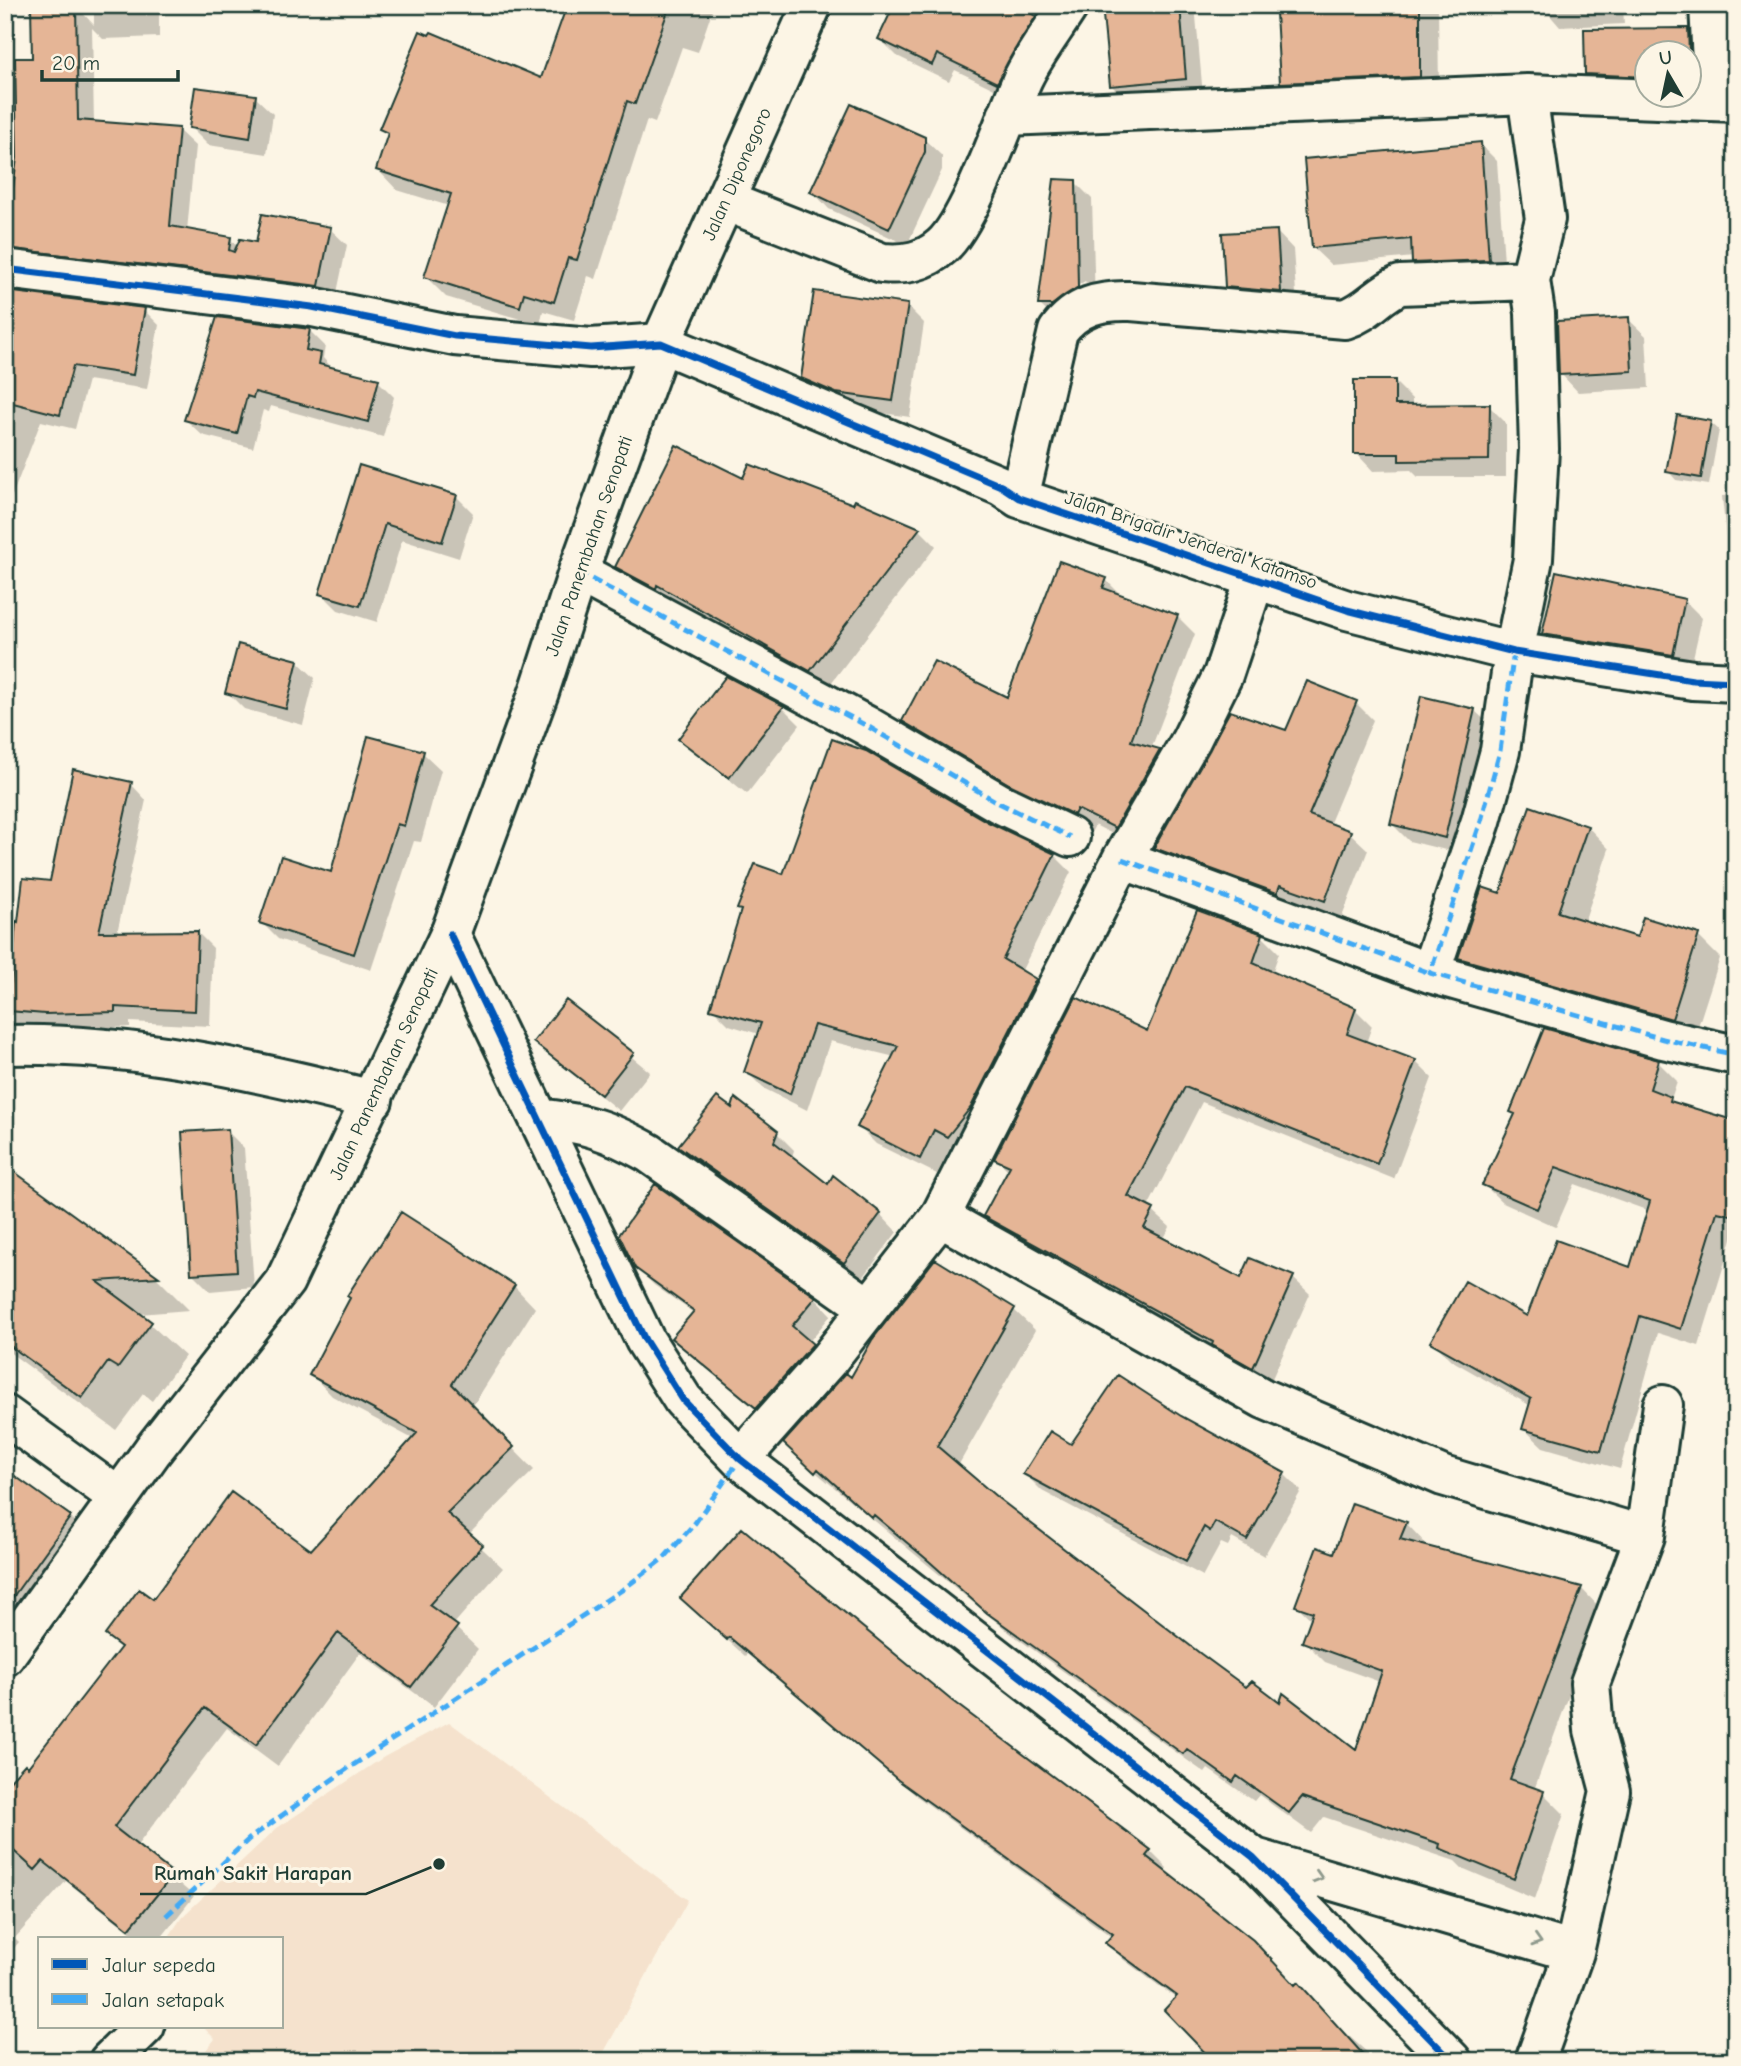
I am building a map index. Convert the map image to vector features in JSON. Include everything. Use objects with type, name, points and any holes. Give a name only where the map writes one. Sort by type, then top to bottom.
[{"type":"street","name":"Jalan Diponegoro","points":[[661,343],[812,5]]},
{"type":"street","points":[[725,201],[882,263],[902,265],[924,259],[943,245],[965,211],[1025,75],[1069,5]]},
{"type":"street","points":[[1007,116],[1527,94],[1725,102],[1709,5]]},
{"type":"street","points":[[1430,973],[1481,821],[1500,751],[1514,652],[1533,559],[1539,449],[1535,313],[1530,279],[1545,219],[1527,94]]},
{"type":"street","points":[[5,269],[312,307],[455,336],[591,348],[661,343]]},
{"type":"street","points":[[1019,498],[1058,331],[1070,315],[1088,306],[1109,300],[1131,301],[1345,319],[1372,306],[1381,292],[1400,285],[1530,279]]},
{"type":"street","name":"Jalan Brigadir Jenderal Katamso","points":[[661,343],[1001,486],[1019,498],[1347,610],[1514,652],[1693,680],[1736,682]]},
{"type":"street","name":"Jalan Panembahan Senopati","points":[[5,1656],[118,1497],[285,1282],[450,934],[539,692],[578,572],[661,343]]},
{"type":"street","points":[[578,572],[867,726],[999,803],[1070,837]]},
{"type":"street","points":[[740,1458],[829,1359],[940,1217],[1122,859],[1191,740],[1223,675],[1255,579]]},
{"type":"street","points":[[1122,859],[1430,973],[1663,1040],[1736,1055]]},
{"type":"street","points":[[450,934],[645,1340],[683,1400],[740,1458],[1253,1857],[1452,2061]]},
{"type":"street","points":[[5,1045],[122,1051],[279,1076],[373,1100]]},
{"type":"street","points":[[539,1118],[578,1123],[610,1131],[649,1153],[868,1307]]},
{"type":"street","points":[[940,1217],[1264,1399],[1443,1476],[1645,1536]]},
{"type":"street","points":[[1535,2061],[1574,1952],[1610,1791],[1594,1730],[1590,1683],[1645,1536],[1663,1405]]},
{"type":"street","points":[[5,1415],[118,1497]]},
{"type":"street","points":[[1253,1857],[1574,1952]]},
{"type":"street","points":[[109,2061],[143,2028]]},
{"type":"shaded area","points":[[449,1722],[688,1900],[599,2061],[197,2061],[215,2039],[204,2028],[284,2028],[284,1937],[169,1937],[182,1917],[277,1828],[384,1757]]},
{"type":"building","points":[[31,5],[76,5],[78,120],[179,128],[170,226],[231,237],[229,250],[234,252],[240,239],[256,242],[262,214],[331,227],[319,286],[5,248],[17,158],[15,58],[32,58]]},
{"type":"building","points":[[567,5],[670,5],[635,104],[627,101],[577,260],[568,258],[554,302],[524,293],[520,307],[424,277],[451,194],[376,170],[388,133],[379,129],[420,31],[429,35],[431,32],[541,78]]},
{"type":"building","points":[[894,5],[1015,5],[1036,16],[997,83],[937,54],[932,65],[878,39]]},
{"type":"building","points":[[1102,5],[1180,5],[1186,79],[1110,86]]},
{"type":"building","points":[[1379,5],[1420,5],[1420,77],[1280,83],[1276,13]]},
{"type":"building","points":[[1688,28],[1688,38],[1632,38],[1632,76],[1585,74],[1584,29]]},
{"type":"building","points":[[1732,28],[1736,28],[1736,73],[1734,73]]},
{"type":"building","points":[[195,87],[256,95],[250,138],[189,128]]},
{"type":"building","points":[[851,104],[925,137],[925,152],[889,229],[810,192]]},
{"type":"building","points":[[1481,142],[1489,260],[1412,263],[1411,239],[1312,248],[1304,159]]},
{"type":"building","points":[[1054,179],[1076,180],[1078,287],[1052,305],[1038,305]]},
{"type":"building","points":[[1277,230],[1281,292],[1225,287],[1222,233]]},
{"type":"building","points":[[5,291],[145,308],[133,375],[73,366],[60,415],[5,401]]},
{"type":"building","points":[[814,291],[908,304],[893,401],[836,393],[801,378]]},
{"type":"building","points":[[217,317],[310,329],[306,350],[321,353],[319,364],[379,379],[368,422],[255,392],[253,398],[247,396],[237,434],[184,420]]},
{"type":"building","points":[[1629,317],[1632,371],[1559,375],[1557,321]]},
{"type":"building","points":[[1354,380],[1395,380],[1395,405],[1490,404],[1489,460],[1399,461],[1399,454],[1354,454]]},
{"type":"building","points":[[1677,415],[1711,421],[1701,478],[1666,472]]},
{"type":"building","points":[[676,445],[743,478],[749,464],[853,504],[855,500],[920,528],[810,671],[657,585],[656,589],[615,567]]},
{"type":"building","points":[[359,465],[457,495],[442,542],[385,524],[360,606],[319,594]]},
{"type":"building","points":[[1059,561],[1107,578],[1103,588],[1178,615],[1131,741],[1160,749],[1115,828],[1077,809],[1074,815],[1009,784],[902,721],[934,661],[1007,697]]},
{"type":"building","points":[[1556,571],[1685,599],[1673,655],[1542,634]]},
{"type":"building","points":[[238,644],[298,660],[286,709],[225,693]]},
{"type":"building","points":[[726,676],[784,706],[729,778],[678,739]]},
{"type":"building","points":[[1307,681],[1357,701],[1309,815],[1351,831],[1325,901],[1280,885],[1277,893],[1154,848],[1230,711],[1286,730]]},
{"type":"building","points":[[1421,696],[1475,709],[1445,838],[1390,824]]},
{"type":"building","points":[[368,736],[424,751],[404,826],[397,824],[354,954],[259,923],[281,856],[331,872]]},
{"type":"building","points":[[832,739],[866,751],[988,822],[1055,854],[1003,959],[1036,979],[971,1107],[947,1137],[934,1130],[920,1159],[857,1127],[898,1046],[814,1025],[790,1094],[744,1072],[761,1023],[710,1009],[741,910],[737,909],[755,864],[783,874]]},
{"type":"building","points":[[73,769],[132,782],[99,932],[198,931],[195,1011],[115,1007],[115,1012],[45,1014],[9,1011],[16,921],[18,922],[23,878],[50,881]]},
{"type":"building","points":[[1530,806],[1588,826],[1558,912],[1637,937],[1643,917],[1699,934],[1672,1019],[1458,958],[1482,887],[1500,893]]},
{"type":"building","points":[[1197,910],[1263,934],[1253,963],[1356,1008],[1347,1034],[1416,1060],[1377,1164],[1185,1087],[1128,1196],[1154,1209],[1144,1228],[1241,1278],[1250,1258],[1294,1276],[1253,1368],[1212,1345],[1213,1342],[983,1216],[1010,1166],[994,1159],[1076,997],[1147,1031]]},
{"type":"building","points":[[566,1000],[634,1053],[601,1095],[533,1042]]},
{"type":"building","points":[[1544,1028],[1659,1060],[1650,1089],[1671,1097],[1670,1101],[1736,1121],[1736,1216],[1717,1212],[1681,1329],[1640,1316],[1601,1451],[1522,1429],[1531,1399],[1430,1342],[1465,1281],[1527,1316],[1556,1240],[1630,1267],[1650,1201],[1556,1167],[1537,1209],[1482,1185],[1515,1114],[1510,1112]]},
{"type":"building","points":[[717,1097],[732,1108],[735,1098],[778,1131],[774,1142],[828,1184],[833,1175],[881,1213],[844,1263],[678,1146]]},
{"type":"building","points":[[228,1129],[237,1271],[191,1274],[182,1132]]},
{"type":"building","points":[[5,1165],[159,1277],[97,1281],[152,1322],[118,1368],[108,1362],[82,1398],[5,1342]]},
{"type":"building","points":[[655,1184],[816,1297],[792,1326],[813,1344],[756,1408],[671,1338],[694,1311],[635,1268],[619,1235]]},
{"type":"building","points":[[401,1212],[515,1285],[452,1384],[514,1447],[447,1513],[483,1545],[429,1605],[458,1626],[411,1687],[338,1633],[256,1745],[205,1708],[114,1827],[174,1874],[129,1929],[43,1861],[35,1870],[5,1843],[5,1786],[25,1764],[28,1767],[121,1647],[105,1635],[139,1589],[153,1599],[231,1492],[311,1550],[417,1433],[309,1375],[350,1298],[347,1296]]},
{"type":"building","points":[[935,1259],[1015,1308],[937,1446],[998,1498],[1246,1687],[1252,1681],[1280,1702],[1283,1693],[1356,1749],[1382,1671],[1302,1642],[1313,1612],[1295,1606],[1317,1547],[1334,1553],[1352,1503],[1407,1522],[1400,1539],[1582,1587],[1510,1779],[1544,1791],[1514,1879],[1439,1848],[1440,1844],[1302,1797],[1289,1813],[1237,1776],[1233,1782],[1187,1749],[1183,1754],[987,1613],[874,1515],[872,1518],[818,1469],[815,1473],[783,1443],[846,1373],[851,1377],[872,1340]]},
{"type":"building","points":[[1118,1375],[1181,1416],[1285,1473],[1247,1540],[1215,1522],[1210,1531],[1204,1527],[1186,1561],[1023,1474],[1050,1431],[1071,1444]]},
{"type":"building","points":[[5,1469],[71,1516],[5,1608]]},
{"type":"building","points":[[742,1528],[951,1700],[1151,1850],[1146,1856],[1253,1940],[1295,1985],[1298,1982],[1369,2061],[1213,2061],[1164,2010],[1177,1996],[1105,1943],[1113,1934],[898,1780],[729,1637],[727,1640],[680,1598]]},
{"type":"marked path","points":[[578,572],[867,726],[999,803],[1070,837]]},
{"type":"marked path","points":[[1514,652],[1500,751],[1481,821],[1430,973],[1663,1039],[1736,1055]]},
{"type":"marked path","points":[[1122,859],[1430,973]]},
{"type":"marked path","points":[[166,1916],[249,1839],[347,1769],[622,1590],[665,1557],[695,1523],[740,1459]]},
{"type":"cycle path","points":[[5,269],[312,307],[455,336],[591,348],[661,343],[1001,486],[1019,498],[1347,610],[1514,652],[1693,680],[1736,682]]},
{"type":"cycle path","points":[[450,934],[645,1340],[683,1400],[740,1459],[1253,1857],[1452,2061]]},
{"type":"place","name":"Rumah Sakit Harapan","points":[[439,1864]]}]
